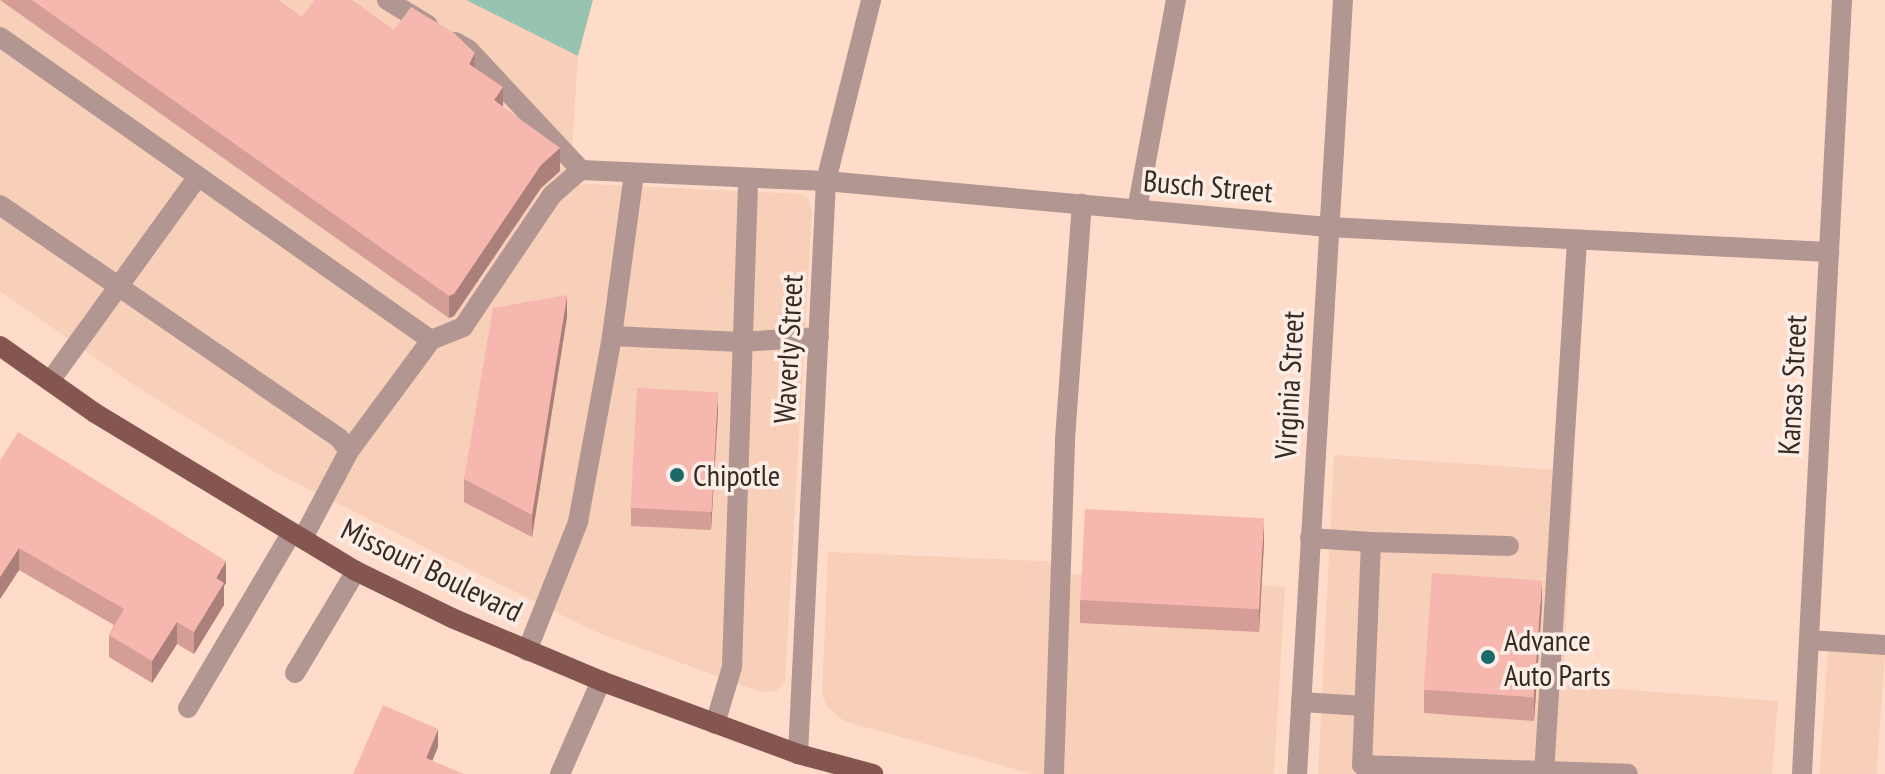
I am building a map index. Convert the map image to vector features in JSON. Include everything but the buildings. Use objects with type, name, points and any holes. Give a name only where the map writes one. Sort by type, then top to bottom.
[{"type":"main road","name":"Missouri Boulevard","points":[[0,346],[95,413],[356,571],[527,651],[601,681],[798,754],[873,774]]},
{"type":"street","points":[[188,708],[349,451],[431,340],[463,327],[552,195],[581,170],[469,50],[387,0]]},
{"type":"street","name":"Waverly Street","points":[[798,754],[826,181],[871,0]]},
{"type":"street","points":[[1137,210],[1176,0]]},
{"type":"street","name":"Virginia Street","points":[[1297,774],[1343,0]]},
{"type":"street","name":"Kansas Street","points":[[1802,774],[1842,0]]},
{"type":"street","points":[[0,37],[431,340]]},
{"type":"street","name":"Busch Street","points":[[581,170],[826,181],[1328,227],[1829,252]]},
{"type":"street","points":[[527,651],[578,522],[612,336],[634,173]]},
{"type":"street","points":[[50,381],[197,178]]},
{"type":"street","points":[[715,724],[732,667],[748,178]]},
{"type":"street","points":[[1054,774],[1065,439],[1082,204]]},
{"type":"street","points":[[0,205],[328,428],[349,451]]},
{"type":"street","points":[[1544,773],[1577,240]]},
{"type":"street","points":[[612,336],[741,342],[819,337]]},
{"type":"street","points":[[1310,538],[1509,546]]},
{"type":"street","points":[[1371,542],[1362,765],[1628,774]]},
{"type":"street","points":[[295,673],[356,571]]},
{"type":"street","points":[[1809,640],[1885,645]]},
{"type":"street","points":[[560,774],[601,681]]},
{"type":"street","points":[[1301,702],[1364,706]]},
{"type":"shaded area","points":[[0,0],[466,0],[578,56],[570,183],[803,194],[809,200],[812,212],[785,681],[777,691],[761,692],[596,632],[276,473],[134,385],[0,291]]},
{"type":"shaded area","points":[[1334,455],[1574,471],[1563,685],[1778,701],[1772,774],[1318,774]]},
{"type":"shaded area","points":[[828,552],[1065,562],[1065,574],[1285,587],[1274,774],[1032,774],[844,721],[827,707],[822,695]]},
{"type":"shaded area","points":[[1828,651],[1885,655],[1877,774],[1819,774]]},
{"type":"green space","points":[[466,0],[593,0],[578,56]]},
{"type":"place","name":"Chipotle","points":[[677,475]]},
{"type":"place","name":"Advance Auto Parts","points":[[1488,657]]}]
